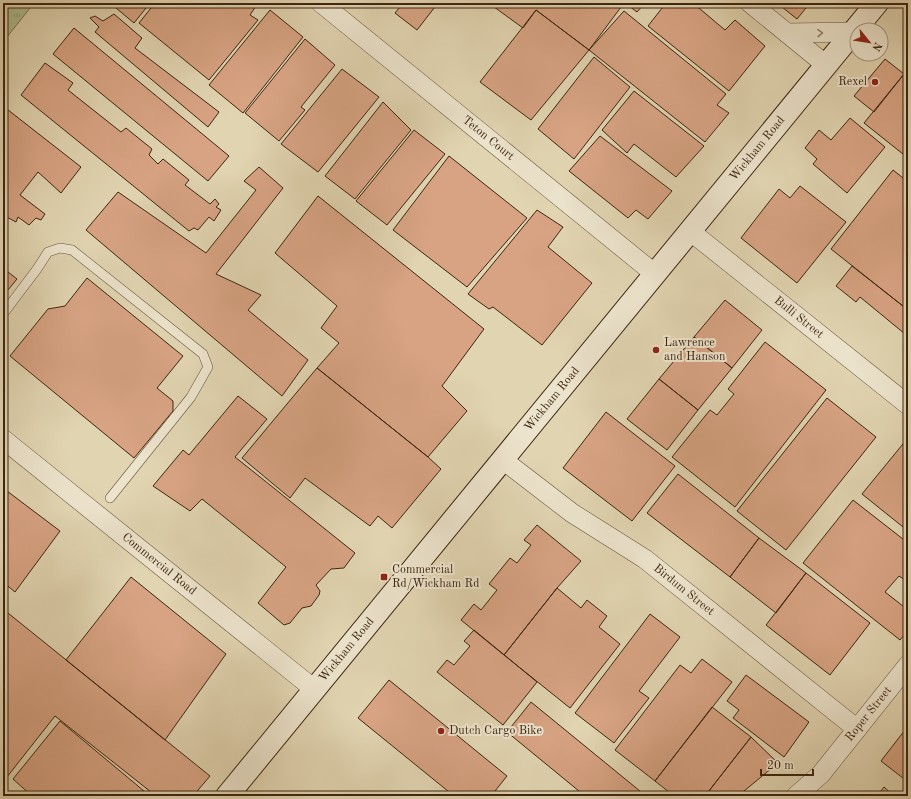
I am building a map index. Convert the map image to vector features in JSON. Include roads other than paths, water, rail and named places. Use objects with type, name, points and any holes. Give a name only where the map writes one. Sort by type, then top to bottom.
[{"type":"main road","name":"Wickham Road","points":[[862,22],[877,3]]},
{"type":"main road","name":"Wickham Road","points":[[227,796],[849,38]]},
{"type":"street","name":"Teton Court","points":[[321,3],[655,274]]},
{"type":"street","points":[[750,3],[826,65]]},
{"type":"street","points":[[787,33],[849,32]]},
{"type":"street","name":"Bulli Street","points":[[690,231],[908,405]]},
{"type":"street","name":"Commercial Road","points":[[3,439],[314,689]]},
{"type":"street","name":"Birdum Street","points":[[503,460],[572,513],[645,560],[857,729]]},
{"type":"street","name":"Roper Street","points":[[796,796],[821,774],[908,665]]},
{"type":"lane","points":[[3,314],[48,252],[60,248],[72,250],[203,354],[208,367],[191,397],[110,498]]},
{"type":"place","name":"Rexel","points":[[875,82]]},
{"type":"place","name":"Lawrence and Hanson","points":[[656,350]]},
{"type":"place","name":"Commercial Rd/Wickham Rd","points":[[384,577]]},
{"type":"place","name":"Dutch Cargo Bike","points":[[441,731]]}]
